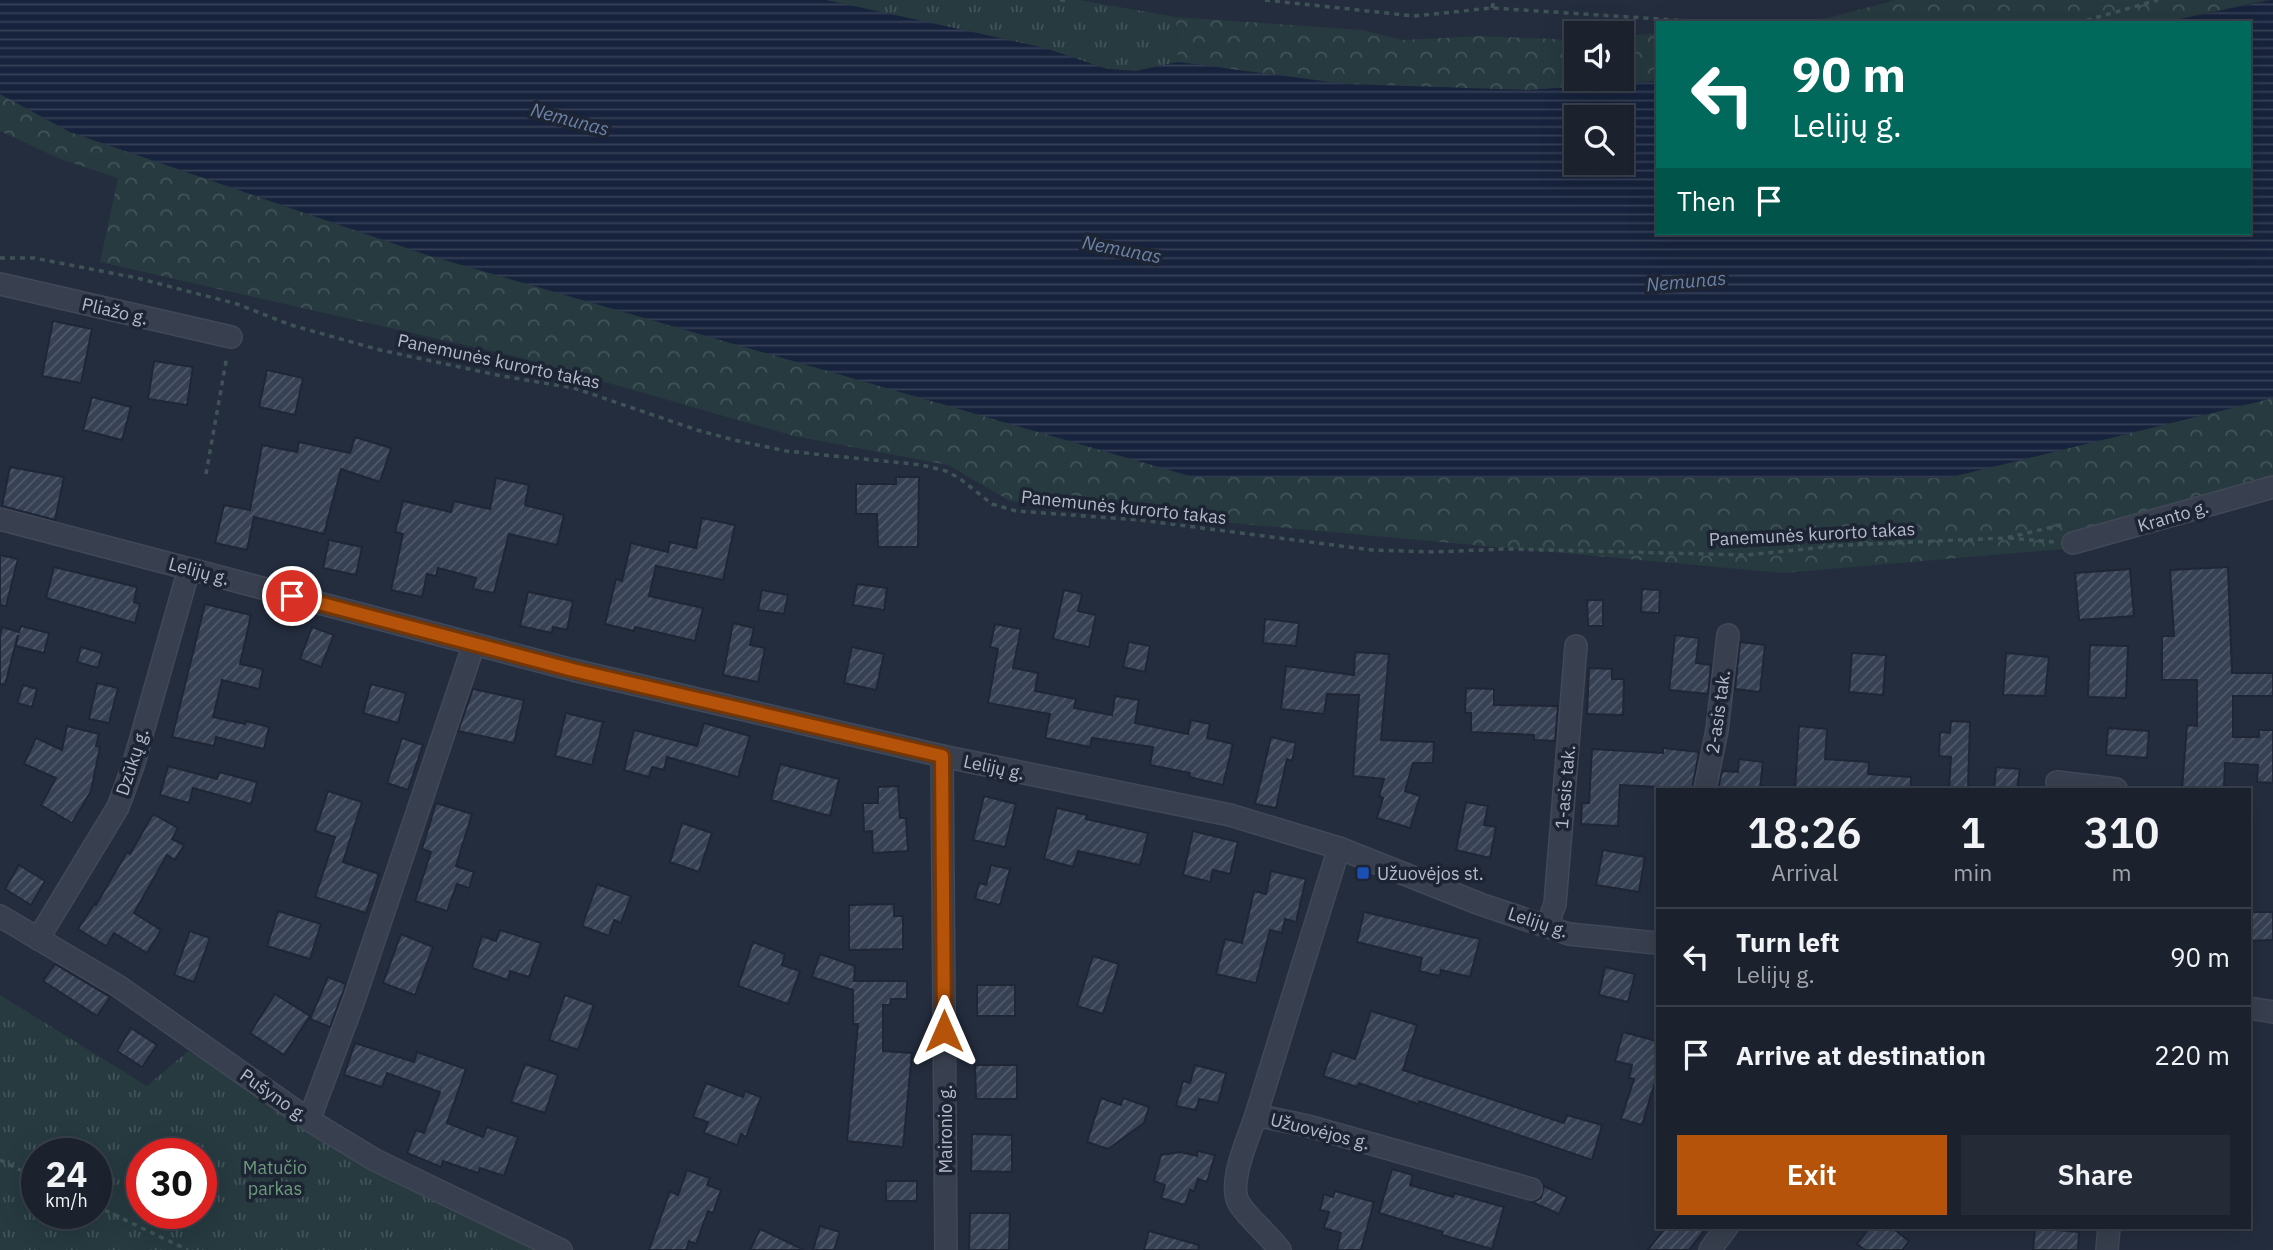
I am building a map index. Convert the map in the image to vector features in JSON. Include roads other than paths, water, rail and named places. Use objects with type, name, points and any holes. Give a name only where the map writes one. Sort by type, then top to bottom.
[{"type":"street","name":"Pliažo g.","points":[[0,284],[231,338]]},
{"type":"street","name":"Kranto g.","points":[[2073,543],[2273,487]]},
{"type":"street","name":"Lelijų g.","points":[[0,519],[573,670],[942,756],[1230,815],[1339,848],[1480,904],[1569,934],[1656,943]]},
{"type":"street","name":"Dzūkų g.","points":[[38,939],[118,807],[133,766],[189,569]]},
{"type":"street","name":"2-asis tak.","points":[[1705,788],[1717,730],[1728,635]]},
{"type":"street","points":[[309,1120],[354,1000],[474,644]]},
{"type":"street","name":"1-asis tak.","points":[[1547,926],[1555,904],[1576,646]]},
{"type":"street","name":"Maironio g.","points":[[942,756],[946,1250]]},
{"type":"street","points":[[2057,782],[2108,788]]},
{"type":"street","points":[[1256,1115],[1339,848]]},
{"type":"street","name":"Pušyno g.","points":[[0,916],[118,986],[309,1120],[375,1160],[561,1250]]},
{"type":"street","points":[[2251,1009],[2273,1012]]},
{"type":"street","name":"Užuovėjos g.","points":[[1280,1250],[1238,1203],[1234,1187],[1256,1115],[1308,1126],[1531,1189]]},
{"type":"street","points":[[1710,1250],[1726,1229]]},
{"type":"street","points":[[2106,1250],[2109,1229]]},
{"type":"water","name":"Nemunas","points":[[0,0],[826,0],[1045,48],[1107,69],[1136,71],[1178,62],[1345,84],[1529,90],[1564,88],[1564,91],[1634,91],[1634,83],[1656,81],[1656,235],[2251,235],[2251,21],[2171,21],[2273,0],[2273,398],[1947,478],[1193,477],[427,255],[70,132],[0,94]]},
{"type":"place","name":"Užuovėjos st.","points":[[1363,873]]},
{"type":"park label","name":"Matučio parkas","points":[[275,1177]]}]
